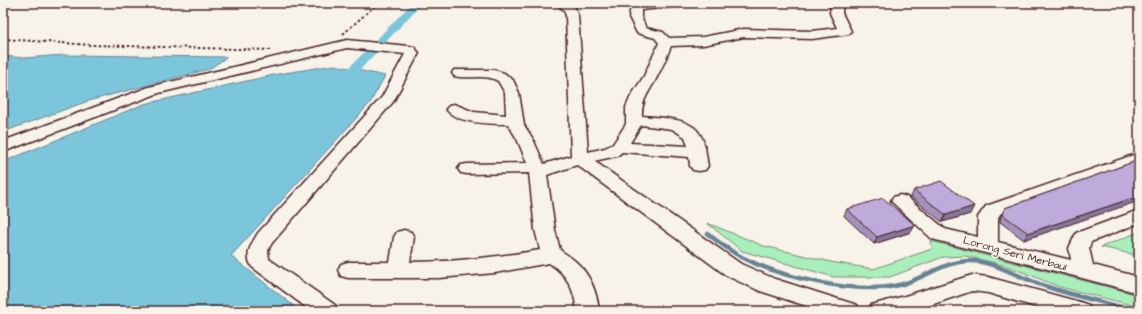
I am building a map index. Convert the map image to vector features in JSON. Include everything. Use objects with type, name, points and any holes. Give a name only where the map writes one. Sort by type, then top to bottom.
[{"type":"street","points":[[562,3],[569,8],[572,16],[580,159]]},
{"type":"street","points":[[682,3],[641,5],[635,8],[635,17],[642,30],[646,33],[659,35],[666,42],[703,41],[744,32],[812,35],[845,31],[836,13],[837,3]]},
{"type":"street","points":[[467,170],[537,170],[605,153],[619,147],[629,134],[634,120],[634,107],[638,96],[652,76],[666,42]]},
{"type":"street","points":[[3,147],[154,90],[336,46],[356,45],[409,50],[412,53],[388,99],[274,226],[258,250],[259,262],[327,311]]},
{"type":"street","points":[[459,73],[487,74],[503,78],[512,88],[514,100],[514,120],[528,144],[537,170],[543,226],[551,255],[571,268],[583,284],[587,297],[588,311]]},
{"type":"street","points":[[454,109],[465,114],[514,120]]},
{"type":"street","points":[[619,147],[698,159],[693,135],[684,128],[634,120]]},
{"type":"street","points":[[988,246],[988,217],[993,210],[1139,158]]},
{"type":"street","points":[[580,159],[734,270],[768,285],[845,311]]},
{"type":"street","name":"Lorong Seri Merbau1","points":[[900,201],[939,234],[1139,285]]},
{"type":"street","points":[[1084,271],[1078,248],[1082,238],[1139,216]]},
{"type":"street","points":[[399,269],[404,236]]},
{"type":"street","points":[[348,270],[439,270],[495,265],[551,255]]},
{"type":"street","points":[[879,311],[905,306],[972,283],[988,285],[1080,311]]},
{"type":"path","points":[[336,37],[343,35],[378,3]]},
{"type":"path","points":[[3,39],[92,45],[273,50]]},
{"type":"green space","points":[[707,223],[764,246],[831,262],[873,269],[932,249],[931,241],[1139,295],[1139,307],[1060,287],[1007,266],[965,256],[943,257],[890,277],[834,277],[742,251]]},
{"type":"green space","points":[[1139,232],[1139,266],[1135,255],[1101,247]]},
{"type":"water","points":[[64,55],[227,57],[209,69],[88,101],[3,132],[3,56],[24,58]]},
{"type":"water","points":[[335,65],[385,76],[370,103],[231,256],[300,311],[3,311],[3,162],[144,104],[278,74]]},
{"type":"building","points":[[1139,160],[1139,196],[1028,233],[1003,215],[1005,208]]},
{"type":"building","points":[[941,181],[974,206],[946,215],[914,190]]},
{"type":"building","points":[[883,198],[915,225],[877,237],[847,209]]},
{"type":"waterway","points":[[342,82],[417,3]]},
{"type":"waterway","points":[[708,234],[726,248],[761,266],[821,283],[863,288],[882,288],[899,285],[917,279],[951,264],[970,261],[988,263],[1030,281],[1051,288],[1135,311]]}]
